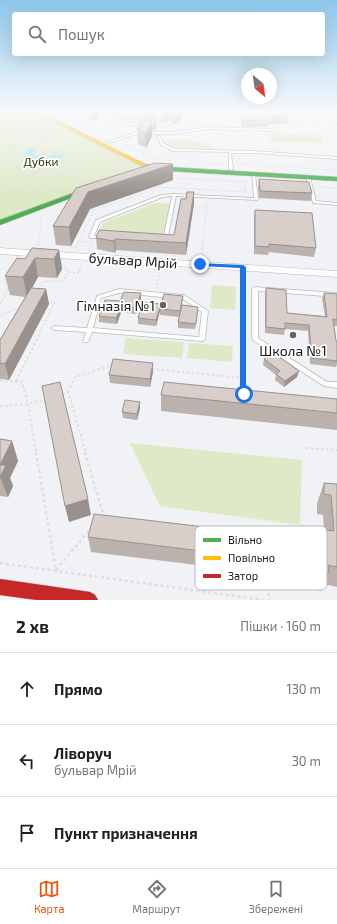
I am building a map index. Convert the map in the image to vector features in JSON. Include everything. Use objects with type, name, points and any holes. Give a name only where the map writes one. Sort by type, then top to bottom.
[{"type":"street","points":[[93,138],[155,166],[253,178],[308,177],[337,179]]},
{"type":"street","points":[[136,169],[155,166],[230,166],[334,172]]},
{"type":"street","points":[[0,223],[36,213],[99,186]]},
{"type":"street","name":"бульвар Мрій","points":[[0,252],[85,256],[337,274]]},
{"type":"street","points":[[0,587],[90,600]]},
{"type":"lane","points":[[108,145],[120,138]]},
{"type":"lane","points":[[159,138],[162,144],[173,150],[230,153],[254,152],[337,158]]},
{"type":"lane","points":[[230,153],[230,166]]},
{"type":"lane","points":[[308,177],[314,202],[337,204]]},
{"type":"lane","points":[[106,238],[91,237],[98,221],[162,196],[174,195],[256,199],[253,178]]},
{"type":"lane","points":[[158,240],[166,240],[174,195]]},
{"type":"lane","points":[[337,295],[255,289],[255,339],[326,384],[337,385]]},
{"type":"lane","points":[[54,328],[88,330],[202,338],[205,311],[184,297],[119,290],[99,297],[88,330],[86,341]]},
{"type":"path","points":[[20,138],[0,160],[8,162],[25,157]]},
{"type":"path","points":[[11,148],[24,149],[37,147],[46,138]]},
{"type":"path","points":[[8,212],[63,173],[70,159],[67,154],[49,138]]},
{"type":"path","points":[[197,138],[216,147]]},
{"type":"path","points":[[231,138],[231,143]]},
{"type":"path","points":[[311,138],[337,145]]},
{"type":"path","points":[[70,168],[94,155],[108,145]]},
{"type":"path","points":[[37,147],[44,151],[64,152]]},
{"type":"path","points":[[24,149],[20,153],[31,161],[67,164]]},
{"type":"path","points":[[230,153],[246,165]]},
{"type":"path","points":[[67,154],[94,155]]},
{"type":"path","points":[[318,169],[318,165],[327,161],[334,172]]},
{"type":"path","points":[[196,162],[230,166],[246,165],[318,169],[334,172],[337,170]]},
{"type":"path","points":[[0,165],[122,171]]},
{"type":"path","points":[[0,169],[122,175]]},
{"type":"path","points":[[111,174],[136,169]]},
{"type":"path","points":[[0,196],[63,173],[86,184]]},
{"type":"path","points":[[165,177],[245,182],[253,178]]},
{"type":"path","points":[[200,264],[209,190],[246,192],[244,178],[253,178]]},
{"type":"path","points":[[0,179],[24,200],[36,213],[43,213],[37,253]]},
{"type":"path","points":[[309,186],[337,188]]},
{"type":"path","points":[[0,189],[11,189]]},
{"type":"path","points":[[184,207],[207,208]]},
{"type":"path","points":[[78,241],[92,242],[98,240]]},
{"type":"path","points":[[85,256],[92,242]]},
{"type":"path","points":[[243,267],[244,394]]},
{"type":"path","points":[[79,274],[81,268]]},
{"type":"path","points":[[155,294],[160,271]]},
{"type":"path","points":[[36,294],[44,281],[63,281],[69,272]]},
{"type":"path","points":[[0,304],[10,285]]},
{"type":"path","points":[[16,382],[55,302],[40,302]]},
{"type":"path","points":[[0,316],[26,304]]},
{"type":"path","points":[[100,521],[105,518],[68,392],[75,377],[109,365],[117,366]]},
{"type":"path","points":[[148,369],[244,378]]},
{"type":"path","points":[[0,381],[22,382],[28,404],[56,570]]},
{"type":"path","points":[[61,394],[68,392]]},
{"type":"path","points":[[0,406],[28,404],[48,398]]},
{"type":"path","points":[[306,448],[337,450]]},
{"type":"path","points":[[56,570],[90,528],[95,525]]},
{"type":"path","points":[[0,562],[263,600]]},
{"type":"path","points":[[268,590],[269,600]]},
{"type":"green space","name":"Дубки","points":[[0,138],[84,138],[145,167],[0,221]]},
{"type":"green space","points":[[270,138],[321,138],[323,143],[270,141]]},
{"type":"green space","points":[[198,141],[220,151],[175,151],[163,142]]},
{"type":"green space","points":[[155,203],[173,204],[166,241],[96,239],[103,223]]},
{"type":"green space","points":[[212,285],[236,287],[235,310],[210,308]]},
{"type":"green space","points":[[126,338],[184,342],[182,358],[123,354]]},
{"type":"green space","points":[[189,343],[233,346],[232,362],[187,358]]},
{"type":"green space","points":[[130,443],[302,460],[300,525],[160,506]]},
{"type":"water","points":[[31,148],[37,150],[32,152],[37,156],[45,157],[56,154],[65,155],[59,159],[46,162],[37,161],[24,152]]},
{"type":"building","points":[[155,163],[173,164],[88,192],[69,227],[53,226],[76,188]]},
{"type":"building","points":[[259,179],[309,182],[312,193],[260,191]]},
{"type":"building","points":[[187,192],[194,192],[186,243],[115,239],[114,241],[96,238],[99,230],[174,235],[181,199],[186,199]]},
{"type":"building","points":[[255,210],[312,213],[316,248],[269,244],[269,247],[255,246]]},
{"type":"building","points":[[32,248],[59,250],[54,259],[35,258],[23,277],[5,276],[17,258],[25,259]]},
{"type":"building","points":[[31,288],[46,289],[5,364],[0,363],[0,340]]},
{"type":"building","points":[[266,288],[286,290],[287,313],[327,317],[324,293],[337,294],[337,320],[333,319],[337,341],[337,361],[312,358],[309,325],[285,323],[285,329],[266,327]]},
{"type":"building","points":[[124,292],[141,293],[136,308],[121,307],[116,318],[99,316],[105,300],[120,301]]},
{"type":"building","points":[[164,294],[183,296],[180,311],[160,309]]},
{"type":"building","points":[[143,302],[161,304],[156,320],[138,318]]},
{"type":"building","points":[[182,305],[198,307],[196,324],[178,322]]},
{"type":"building","points":[[274,353],[299,371],[285,381],[276,374],[280,371],[264,359]]},
{"type":"building","points":[[113,359],[153,363],[150,379],[109,375]]},
{"type":"building","points":[[60,382],[88,499],[65,506],[42,386]]},
{"type":"building","points":[[164,382],[337,399],[337,413],[161,395]]},
{"type":"building","points":[[125,400],[140,402],[137,414],[122,412]]},
{"type":"building","points":[[0,439],[12,441],[0,465]]},
{"type":"building","points":[[0,465],[6,465],[0,477]]},
{"type":"building","points":[[324,483],[337,484],[337,567],[328,565],[329,573],[327,573],[327,530],[334,531],[331,495],[324,494]]},
{"type":"building","points":[[94,514],[197,526],[195,526],[195,550],[88,537]]},
{"type":"traffic: fast","points":[[146,166],[151,168],[337,179]]},
{"type":"traffic: fast","points":[[0,223],[90,189]]},
{"type":"traffic: slow","points":[[89,138],[146,166]]},
{"type":"traffic: jam","points":[[0,587],[90,600]]},
{"type":"place","name":"Гімназія №1","points":[[163,305]]},
{"type":"place","name":"Школа №1","points":[[293,335]]},
{"type":"route","points":[[200,264],[243,267],[244,394]]}]
